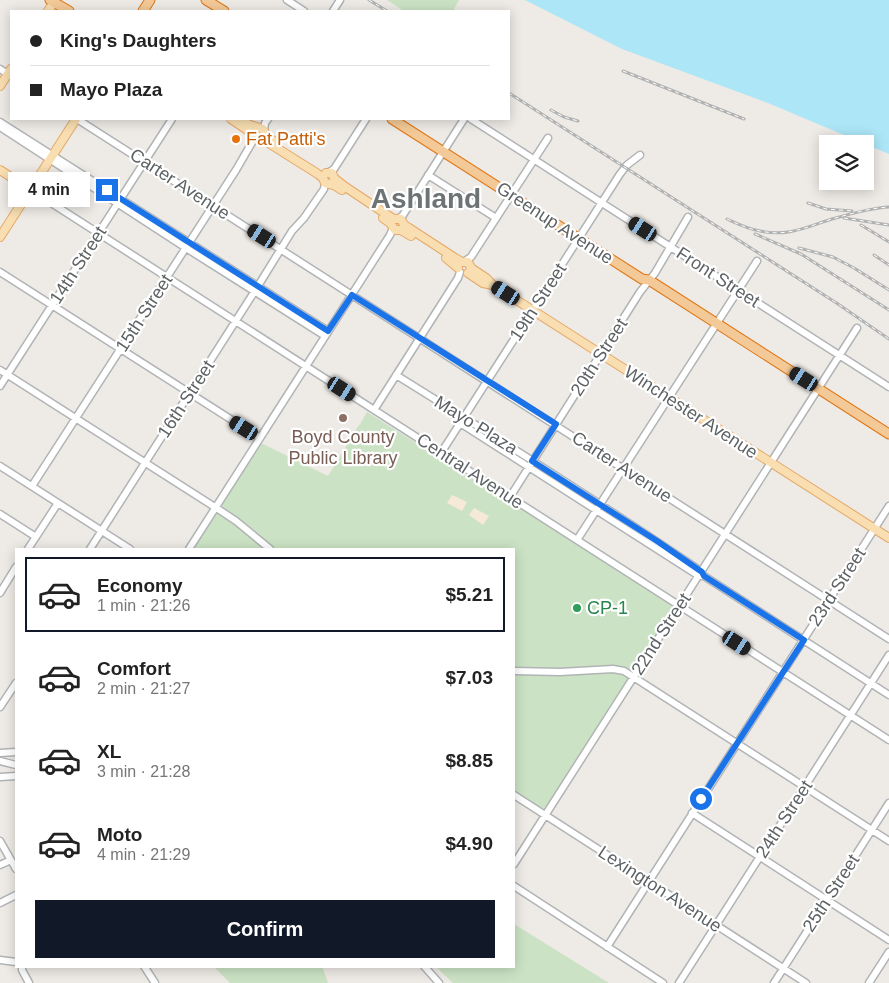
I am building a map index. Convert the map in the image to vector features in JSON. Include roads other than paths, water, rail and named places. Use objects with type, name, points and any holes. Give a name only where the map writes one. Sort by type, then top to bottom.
[{"type":"highway","points":[[206,0],[222,10]]},
{"type":"highway","points":[[53,1],[67,10]]},
{"type":"highway","name":"Greenup Avenue","points":[[394,120],[817,391],[889,434]]},
{"type":"highway","name":"Greenup Avenue","points":[[817,391],[889,441]]},
{"type":"main road","points":[[0,86],[10,73]]},
{"type":"main road","points":[[0,237],[76,120]]},
{"type":"main road","name":"Winchester Avenue","points":[[233,120],[247,129],[260,130]]},
{"type":"main road","name":"Winchester Avenue","points":[[240,120],[260,130],[278,149],[329,176],[341,189],[398,225],[407,233],[465,268],[486,278],[493,285],[889,538]]},
{"type":"main road","name":"Central Avenue","points":[[0,170],[31,190]]},
{"type":"street","points":[[286,0],[302,10]]},
{"type":"street","points":[[0,69],[10,73]]},
{"type":"street","name":"Carter Avenue","points":[[79,120],[889,639]]},
{"type":"street","name":"14th Street","points":[[0,386],[171,120]]},
{"type":"street","points":[[329,176],[365,120]]},
{"type":"street","points":[[190,548],[398,225],[463,120]]},
{"type":"street","name":"Front Street","points":[[473,120],[889,387]]},
{"type":"street","points":[[0,122],[51,157],[327,334]]},
{"type":"street","points":[[0,127],[51,157]]},
{"type":"street","name":"15th Street","points":[[32,486],[260,130]]},
{"type":"street","points":[[374,410],[548,138]]},
{"type":"street","name":"19th Street","points":[[441,453],[625,167],[640,155]]},
{"type":"street","points":[[428,175],[496,218]]},
{"type":"street","name":"16th Street","points":[[91,548],[236,322],[292,231],[304,218],[324,189],[329,176]]},
{"type":"street","name":"Central Avenue","points":[[31,190],[889,740]]},
{"type":"street","name":"20th Street","points":[[510,497],[688,217]]},
{"type":"street","points":[[577,540],[757,261]]},
{"type":"street","points":[[0,272],[260,438]]},
{"type":"street","name":"22nd Street","points":[[515,862],[679,606],[702,574],[857,328]]},
{"type":"street","points":[[0,370],[236,521],[269,548]]},
{"type":"street","name":"Mayo Plaza","points":[[396,375],[462,420],[889,695]]},
{"type":"street","points":[[0,466],[128,548]]},
{"type":"street","points":[[29,548],[58,503]]},
{"type":"street","name":"23rd Street","points":[[608,947],[889,506]]},
{"type":"street","points":[[0,514],[36,537]]},
{"type":"street","points":[[1,591],[15,569]]},
{"type":"street","name":"24th Street","points":[[679,983],[889,655]]},
{"type":"street","points":[[515,671],[575,672],[613,669],[624,671],[889,841]]},
{"type":"street","points":[[0,708],[15,685]]},
{"type":"street","points":[[0,752],[15,752]]},
{"type":"street","points":[[0,761],[15,765]]},
{"type":"street","points":[[0,777],[15,776]]},
{"type":"street","name":"Lexington Avenue","points":[[515,796],[806,983]]},
{"type":"street","name":"25th Street","points":[[774,983],[889,803]]},
{"type":"street","points":[[692,813],[889,940]]},
{"type":"street","points":[[0,841],[15,867]]},
{"type":"street","points":[[0,865],[11,860]]},
{"type":"street","points":[[515,887],[663,983]]},
{"type":"street","points":[[0,903],[15,896]]},
{"type":"street","points":[[869,983],[889,952]]},
{"type":"street","points":[[0,960],[15,962]]},
{"type":"street","points":[[22,968],[30,983]]},
{"type":"street","points":[[145,968],[155,983]]},
{"type":"street","points":[[426,968],[439,983]]},
{"type":"water","points":[[525,0],[889,0],[889,154],[874,148],[874,135],[844,135],[768,103],[622,49]]},
{"type":"railway","points":[[369,0],[385,10]]},
{"type":"railway","points":[[623,71],[744,119]]},
{"type":"railway","points":[[510,94],[838,304],[889,339]]},
{"type":"railway","points":[[551,110],[564,117],[578,121]]},
{"type":"railway","points":[[808,203],[826,209],[852,211]]},
{"type":"railway","points":[[727,219],[756,230],[779,233],[797,230],[860,212],[889,207]]},
{"type":"railway","points":[[844,218],[889,225]]},
{"type":"railway","points":[[861,225],[889,242]]},
{"type":"railway","points":[[755,234],[801,254],[889,310]]},
{"type":"railway","points":[[799,248],[833,257],[889,290]]},
{"type":"railway","points":[[874,255],[889,265]]},
{"type":"place","name":"Fat Patti's","points":[[236,139]]},
{"type":"place","name":"Boyd County Public Library","points":[[343,418]]},
{"type":"place","name":"CP-1","points":[[577,608]]},
{"type":"district","name":"Ashland","points":[[426,198]]}]
